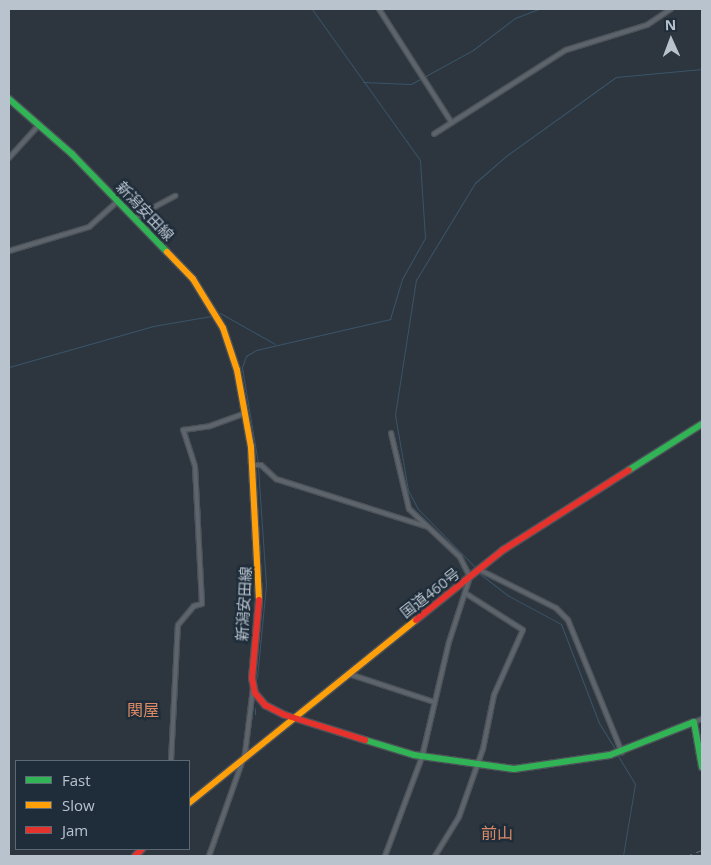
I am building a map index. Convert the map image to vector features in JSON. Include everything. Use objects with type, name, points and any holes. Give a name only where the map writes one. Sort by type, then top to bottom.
[{"type":"main road","name":"新潟安田線","points":[[9,99],[40,124],[193,279],[215,313],[234,357],[245,413],[252,465],[260,584],[253,686]]},
{"type":"main road","name":"国道460号","points":[[190,802],[245,754],[295,717],[504,550],[702,424]]},
{"type":"main road","points":[[253,686],[265,705],[295,717],[422,757],[476,765],[538,768],[610,755],[622,752],[694,722],[702,767]]},
{"type":"street","points":[[379,9],[452,124]]},
{"type":"street","points":[[434,134],[566,50],[647,25],[670,9]]},
{"type":"street","points":[[9,158],[40,124]]},
{"type":"street","points":[[134,218],[175,196]]},
{"type":"street","points":[[9,252],[89,228],[118,202]]},
{"type":"street","points":[[171,760],[178,625],[194,606],[202,604],[195,466],[184,430],[210,426],[245,413]]},
{"type":"street","points":[[384,856],[422,757],[434,702],[472,576],[460,557],[430,527],[408,509],[402,496],[391,433]]},
{"type":"street","points":[[252,465],[261,465],[276,479],[430,527]]},
{"type":"street","points":[[480,570],[556,608],[568,620],[622,752]]},
{"type":"street","points":[[435,856],[459,817],[476,765],[494,695],[523,630],[466,593]]},
{"type":"street","points":[[348,674],[434,702]]},
{"type":"street","points":[[209,856],[245,754],[253,686]]},
{"type":"street","points":[[694,722],[702,719]]},
{"type":"waterway","points":[[258,463],[242,367],[246,356],[256,350],[390,319],[402,279],[425,238],[420,160],[312,9]]},
{"type":"waterway","points":[[363,82],[411,84],[473,50],[515,18],[539,9]]},
{"type":"waterway","points":[[475,567],[418,509],[408,490],[395,415],[416,280],[475,183],[506,156],[616,77],[702,69]]},
{"type":"waterway","points":[[220,313],[275,344]]},
{"type":"waterway","points":[[9,367],[153,326],[211,316]]},
{"type":"waterway","points":[[257,678],[266,585],[258,467]]},
{"type":"waterway","points":[[479,573],[507,595],[561,624],[599,723],[616,750]]},
{"type":"waterway","points":[[255,708],[255,714]]},
{"type":"waterway","points":[[617,754],[635,784],[623,856]]},
{"type":"railway","points":[[687,856],[702,850]]},
{"type":"traffic: fast","points":[[9,99],[72,154],[167,252]]},
{"type":"traffic: fast","points":[[629,470],[702,424]]},
{"type":"traffic: fast","points":[[365,740],[414,755],[514,769],[610,755],[694,722],[702,767]]},
{"type":"traffic: slow","points":[[167,252],[193,279],[223,328],[237,370],[251,447],[259,600]]},
{"type":"traffic: slow","points":[[190,802],[416,620]]},
{"type":"traffic: jam","points":[[416,620],[503,550],[629,470]]},
{"type":"traffic: jam","points":[[259,600],[252,678],[255,693],[265,705],[285,715],[365,740]]},
{"type":"traffic: jam","points":[[135,856],[141,850]]},
{"type":"district","name":"関屋","points":[[143,710]]},
{"type":"district","name":"前山","points":[[497,833]]}]
